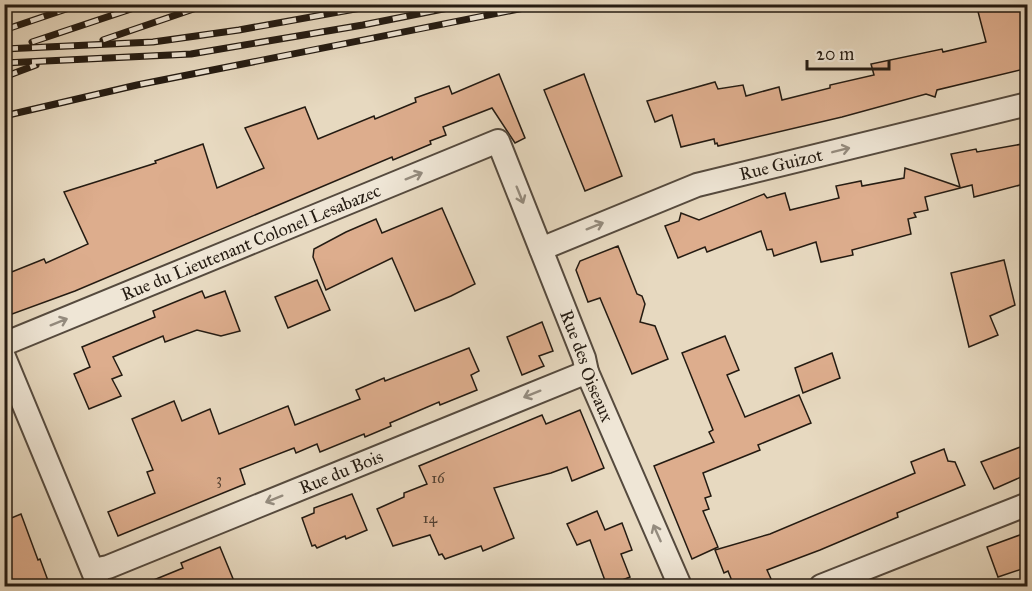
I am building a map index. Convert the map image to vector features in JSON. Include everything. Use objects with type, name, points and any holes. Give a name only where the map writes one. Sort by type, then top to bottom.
[{"type":"street","name":"Rue Guizot","points":[[541,249],[697,185],[1028,104]]},
{"type":"street","name":"Rue des Oiseaux","points":[[498,141],[584,358],[587,372],[680,586]]},
{"type":"street","name":"Rue du Lieutenant Colonel Lesabazec","points":[[4,344],[498,141]]},
{"type":"street","points":[[4,357],[96,578]]},
{"type":"street","name":"Rue du Bois","points":[[96,578],[108,567],[587,372]]},
{"type":"street","points":[[821,586],[1028,504]]},
{"type":"building","points":[[976,4],[1028,4],[1028,68],[937,90],[935,97],[926,94],[842,117],[718,146],[714,139],[681,147],[672,115],[655,122],[647,101],[715,82],[718,89],[743,85],[746,96],[779,87],[782,100],[830,88],[830,85],[874,75],[871,64],[986,42]]},
{"type":"building","points":[[499,74],[525,138],[515,143],[492,108],[443,127],[446,135],[430,141],[431,144],[393,160],[392,157],[75,291],[4,317],[4,275],[44,259],[46,263],[88,244],[64,192],[156,163],[155,161],[203,144],[217,188],[264,168],[245,128],[305,107],[318,139],[416,102],[415,98],[449,86],[452,94]]},
{"type":"building","points":[[584,74],[622,176],[585,191],[544,90]]},
{"type":"building","points":[[1028,143],[1028,183],[974,197],[972,185],[925,197],[928,210],[914,213],[916,217],[908,219],[911,234],[852,250],[853,255],[821,262],[816,242],[774,256],[772,249],[767,250],[761,231],[707,252],[705,247],[678,258],[665,226],[679,221],[681,213],[699,220],[764,194],[767,198],[785,193],[790,210],[839,198],[836,186],[861,181],[862,186],[904,178],[905,168],[960,187],[951,154]]},
{"type":"building","points":[[442,208],[475,284],[415,311],[392,258],[326,290],[313,257],[314,249],[376,219],[382,233]]},
{"type":"building","points":[[618,246],[637,294],[642,296],[645,304],[640,322],[655,326],[668,359],[632,374],[600,298],[588,302],[576,270],[580,261]]},
{"type":"building","points":[[1004,260],[1015,305],[990,316],[998,335],[969,347],[951,273]]},
{"type":"building","points":[[317,280],[330,310],[288,328],[275,297]]},
{"type":"building","points":[[202,291],[205,298],[225,291],[240,331],[221,336],[197,330],[165,342],[163,336],[113,357],[122,375],[112,379],[121,396],[89,409],[74,374],[90,367],[82,347],[155,317],[153,311]]},
{"type":"building","points":[[542,322],[553,351],[539,356],[544,366],[522,375],[507,337]]},
{"type":"building","points":[[725,336],[739,370],[727,375],[745,417],[799,395],[811,423],[758,445],[760,450],[703,473],[711,496],[705,498],[709,509],[703,511],[718,547],[692,559],[654,466],[714,442],[709,432],[713,430],[682,353]]},
{"type":"building","points":[[469,348],[479,371],[471,375],[477,390],[440,405],[439,402],[390,423],[391,426],[365,437],[364,434],[320,452],[317,444],[296,453],[294,448],[240,469],[245,484],[118,536],[108,512],[155,493],[147,472],[153,470],[132,419],[174,401],[182,421],[210,409],[219,434],[288,406],[295,425],[360,399],[356,390]]},
{"type":"building","points":[[832,353],[840,378],[803,393],[795,368]]},
{"type":"building","points":[[580,410],[604,468],[572,481],[567,467],[494,488],[514,538],[483,551],[481,546],[445,559],[442,554],[439,555],[430,535],[393,546],[377,509],[404,497],[404,493],[427,484],[419,466],[542,415],[546,424]]},
{"type":"building","points":[[1028,444],[1028,474],[994,489],[981,462]]},
{"type":"building","points":[[944,449],[948,461],[955,462],[965,485],[897,513],[898,517],[767,570],[772,581],[759,586],[734,586],[728,571],[724,573],[715,550],[770,534],[915,473],[911,462]]},
{"type":"building","points":[[352,494],[367,530],[346,539],[345,536],[317,548],[315,545],[312,546],[302,518],[314,513],[314,508]]},
{"type":"building","points":[[597,511],[605,530],[622,523],[632,550],[621,554],[630,577],[607,586],[590,540],[577,545],[567,524]]},
{"type":"building","points":[[21,514],[50,586],[4,586],[12,579],[4,561],[4,521]]},
{"type":"building","points":[[1028,532],[1028,567],[998,577],[987,547]]},
{"type":"building","points":[[220,547],[236,586],[139,586],[183,568],[181,563]]},
{"type":"railway","points":[[4,30],[81,4]]},
{"type":"railway","points":[[32,42],[146,4]]},
{"type":"railway","points":[[103,40],[208,4]]},
{"type":"railway","points":[[4,49],[153,42],[239,30],[383,4]]},
{"type":"railway","points":[[4,63],[191,54],[363,25],[468,4]]},
{"type":"railway","points":[[4,116],[137,85],[544,4]]},
{"type":"railway","points":[[4,77],[36,65]]}]
